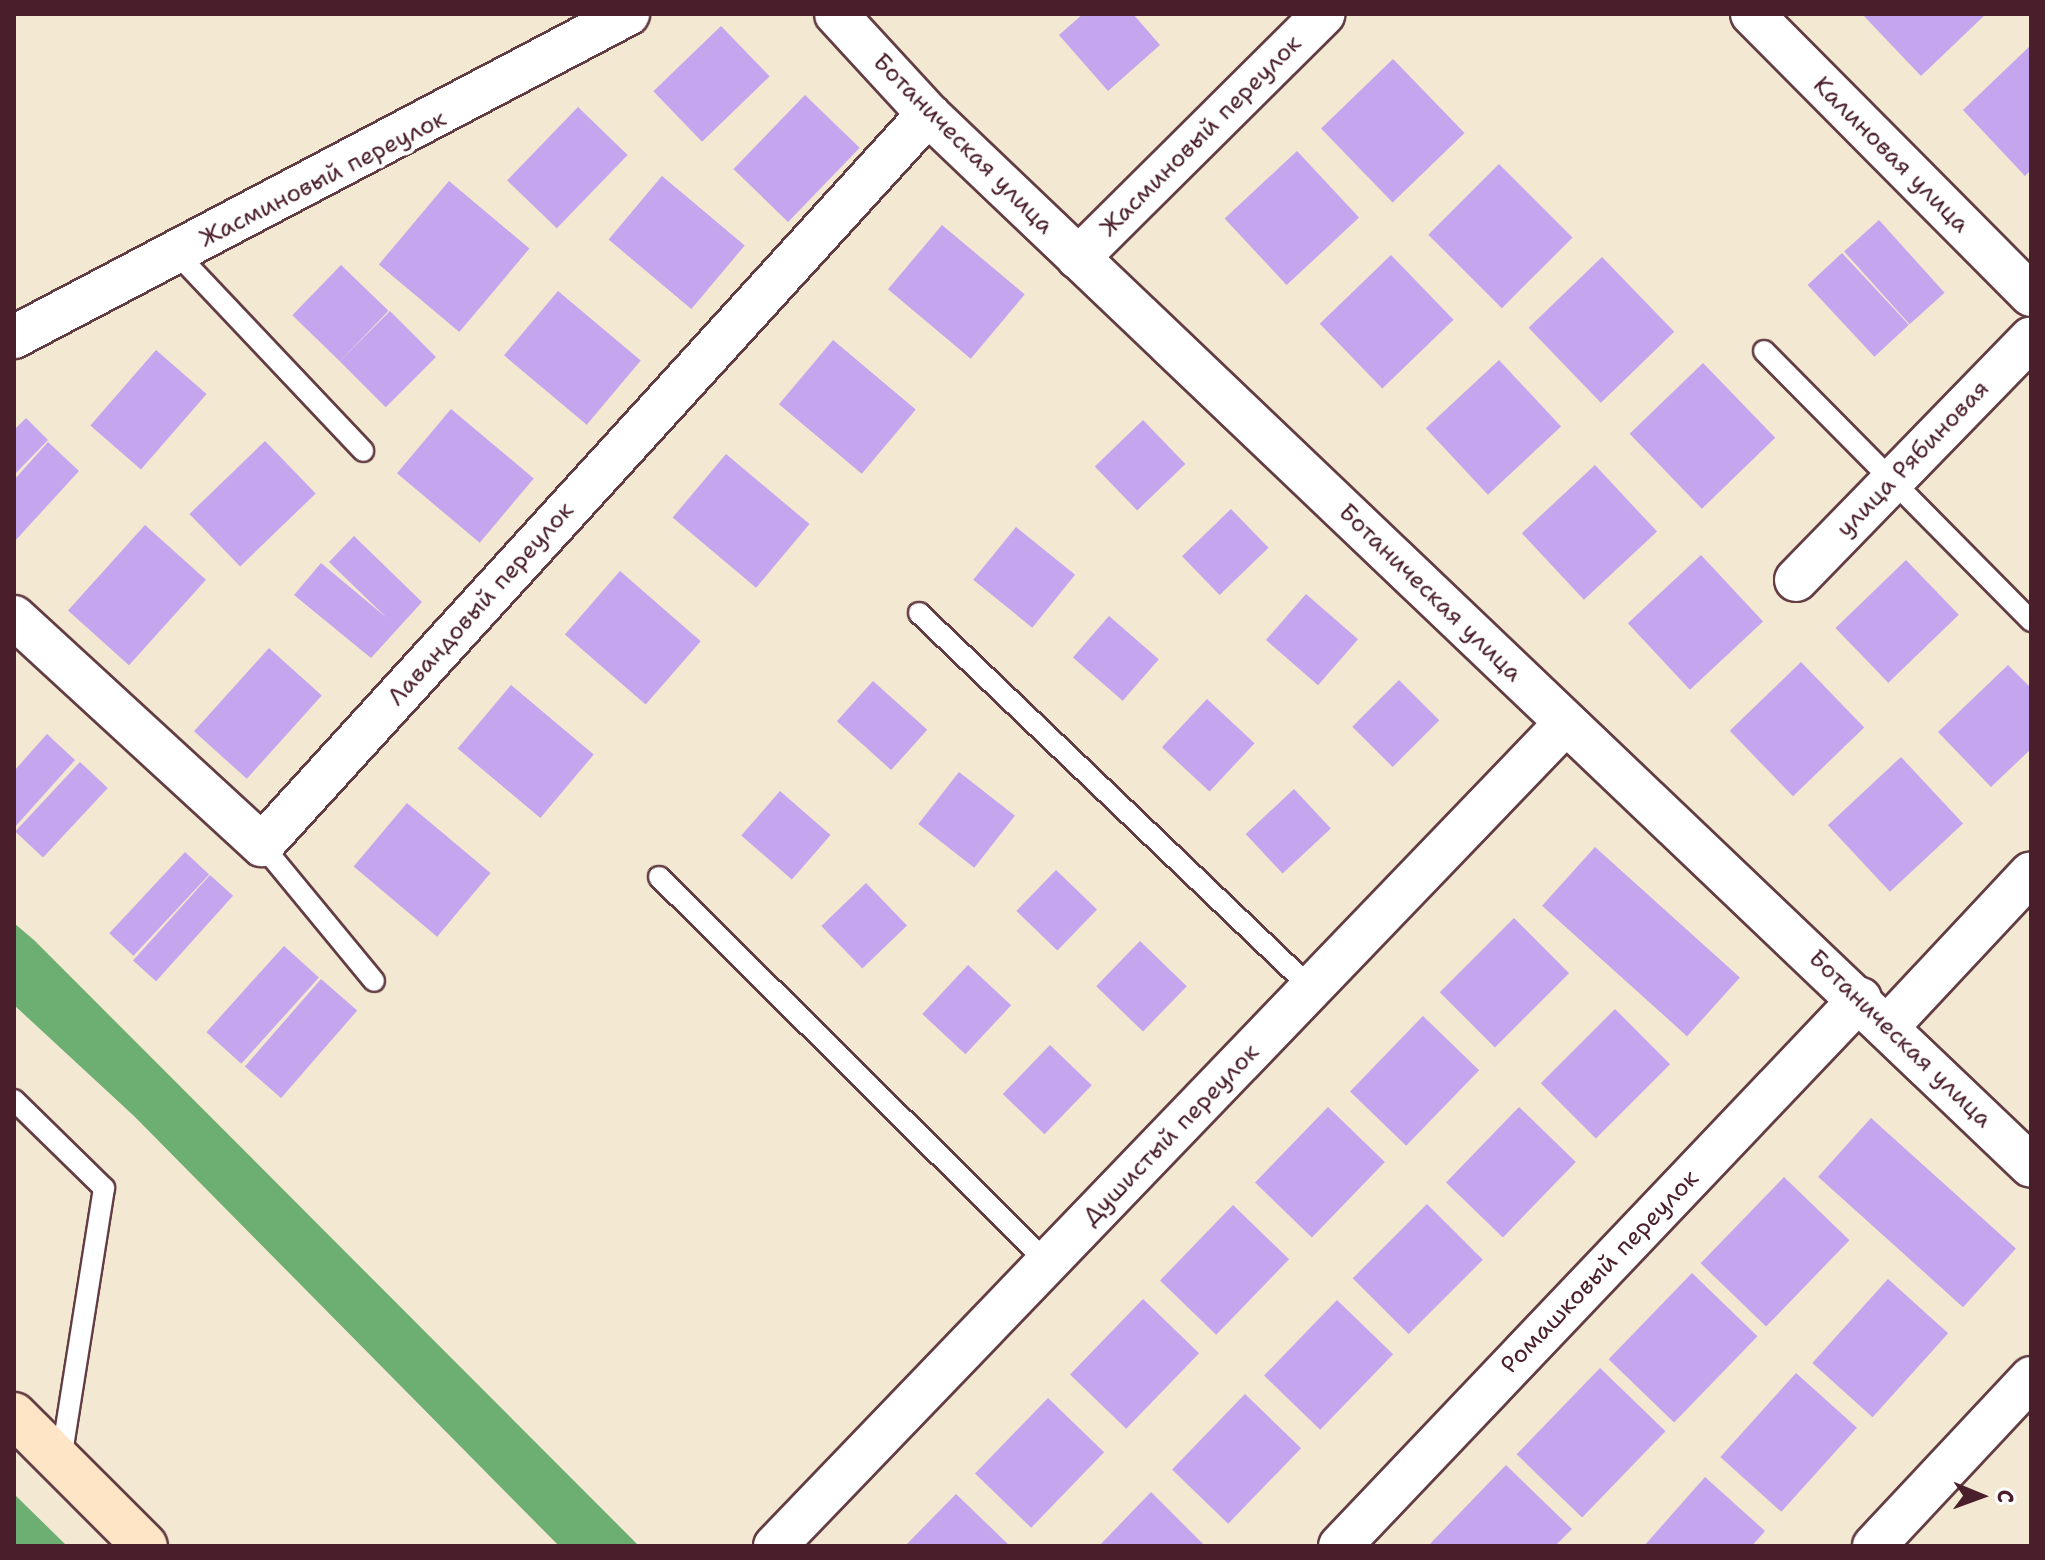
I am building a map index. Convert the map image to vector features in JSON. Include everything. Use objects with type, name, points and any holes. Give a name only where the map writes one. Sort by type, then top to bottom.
[{"type":"street","name":"Жасминовый переулок","points":[[14,337],[177,254],[628,14]]},
{"type":"street","name":"Ботаническая улица","points":[[836,14],[928,114],[1566,723],[1874,1012],[2031,1166]]},
{"type":"street","name":"Жасминовый переулок","points":[[1078,258],[1324,14]]},
{"type":"street","name":"Калиновая улица","points":[[1752,14],[2031,295]]},
{"type":"street","name":"Лавандовый переулок","points":[[262,845],[928,114]]},
{"type":"street","name":"улица Рябиновая","points":[[1796,580],[2031,338]]},
{"type":"street","points":[[14,617],[262,845]]},
{"type":"street","name":"Душистый переулок","points":[[775,1546],[1566,723]]},
{"type":"street","name":"Ромашковый переулок","points":[[1340,1546],[1874,1012],[2031,873]]},
{"type":"street","points":[[1874,1546],[2031,1378]]},
{"type":"street","points":[[14,1415],[145,1546]]},
{"type":"lane","points":[[177,254],[363,451]]},
{"type":"lane","points":[[1764,351],[2031,621]]},
{"type":"lane","points":[[919,613],[1312,989]]},
{"type":"lane","points":[[262,845],[374,981]]},
{"type":"lane","points":[[659,877],[1048,1263]]},
{"type":"lane","points":[[14,1100],[104,1188],[61,1461]]},
{"type":"green space","points":[[14,923],[639,1546],[559,1546],[134,1116],[14,1005]]},
{"type":"green space","points":[[14,1494],[67,1546],[14,1546]]},
{"type":"building","points":[[1083,14],[1133,14],[1160,45],[1108,91],[1059,35]]},
{"type":"building","points":[[1862,14],[1986,14],[1921,76]]},
{"type":"building","points":[[721,26],[770,76],[702,142],[653,91]]},
{"type":"building","points":[[2031,45],[2031,170],[2025,176],[1963,110]]},
{"type":"building","points":[[1393,59],[1465,133],[1393,203],[1321,128]]},
{"type":"building","points":[[805,95],[860,148],[788,222],[733,169]]},
{"type":"building","points":[[578,107],[628,155],[557,228],[507,180]]},
{"type":"building","points":[[1297,151],[1359,218],[1287,285],[1225,219]]},
{"type":"building","points":[[1499,164],[1573,238],[1502,308],[1428,235]]},
{"type":"building","points":[[662,176],[745,245],[691,309],[609,240]]},
{"type":"building","points":[[449,181],[529,248],[459,332],[379,264]]},
{"type":"building","points":[[1879,220],[1945,293],[1910,324],[1844,251]]},
{"type":"building","points":[[942,225],[1025,294],[971,359],[888,289]]},
{"type":"building","points":[[1842,253],[1909,325],[1874,357],[1808,285]]},
{"type":"building","points":[[1391,255],[1454,320],[1382,389],[1320,324]]},
{"type":"building","points":[[1602,257],[1674,332],[1601,403],[1529,328]]},
{"type":"building","points":[[341,265],[388,311],[340,361],[292,315]]},
{"type":"building","points":[[558,291],[641,360],[587,425],[504,355]]},
{"type":"building","points":[[390,311],[436,357],[386,407],[340,361]]},
{"type":"building","points":[[833,340],[916,409],[862,474],[779,404]]},
{"type":"building","points":[[156,350],[207,394],[141,469],[90,425]]},
{"type":"building","points":[[1499,360],[1561,427],[1488,495],[1426,428]]},
{"type":"building","points":[[1703,363],[1775,438],[1702,509],[1630,434]]},
{"type":"building","points":[[451,409],[534,478],[480,543],[397,473]]},
{"type":"building","points":[[26,418],[48,440],[14,475],[14,430]]},
{"type":"building","points":[[1143,420],[1185,464],[1137,510],[1095,467]]},
{"type":"building","points":[[265,441],[316,494],[240,566],[189,514]]},
{"type":"building","points":[[48,442],[79,471],[14,542],[14,480]]},
{"type":"building","points":[[726,454],[809,524],[756,588],[673,518]]},
{"type":"building","points":[[1595,465],[1657,532],[1584,600],[1522,533]]},
{"type":"building","points":[[1231,509],[1269,548],[1220,595],[1182,556]]},
{"type":"building","points":[[145,525],[206,580],[129,665],[68,610]]},
{"type":"building","points":[[1016,527],[1075,575],[1032,628],[973,580]]},
{"type":"building","points":[[354,536],[422,602],[371,658],[294,595],[321,563],[387,618],[329,562]]},
{"type":"building","points":[[1701,555],[1763,622],[1690,690],[1628,623]]},
{"type":"building","points":[[1906,560],[1959,615],[1888,683],[1836,628]]},
{"type":"building","points":[[620,571],[701,641],[646,705],[565,634]]},
{"type":"building","points":[[1306,594],[1358,639],[1318,685],[1266,640]]},
{"type":"building","points":[[1109,616],[1159,659],[1123,701],[1073,658]]},
{"type":"building","points":[[269,648],[322,696],[247,779],[194,731]]},
{"type":"building","points":[[1801,662],[1864,727],[1793,796],[1730,731]]},
{"type":"building","points":[[2008,665],[2031,688],[2031,749],[1991,787],[1938,732]]},
{"type":"building","points":[[1399,680],[1439,720],[1393,767],[1352,727]]},
{"type":"building","points":[[873,681],[927,730],[891,770],[837,721]]},
{"type":"building","points":[[511,685],[594,754],[540,818],[458,749]]},
{"type":"building","points":[[1207,699],[1255,743],[1210,792],[1162,747]]},
{"type":"building","points":[[47,734],[75,760],[14,828],[14,771]]},
{"type":"building","points":[[1901,757],[1963,824],[1890,892],[1828,825]]},
{"type":"building","points":[[80,762],[108,788],[43,857],[15,831]]},
{"type":"building","points":[[959,772],[1015,816],[974,868],[918,824]]},
{"type":"building","points":[[1294,789],[1331,828],[1283,874],[1246,834]]},
{"type":"building","points":[[780,791],[831,835],[792,879],[741,836]]},
{"type":"building","points":[[407,803],[490,873],[437,937],[354,867]]},
{"type":"building","points":[[1595,847],[1740,977],[1687,1036],[1542,906]]},
{"type":"building","points":[[185,852],[209,875],[133,956],[109,933]]},
{"type":"building","points":[[1056,870],[1097,910],[1057,951],[1016,911]]},
{"type":"building","points":[[210,875],[233,896],[156,981],[133,960]]},
{"type":"building","points":[[866,883],[907,925],[862,969],[821,926]]},
{"type":"building","points":[[1514,918],[1569,973],[1495,1047],[1440,992]]},
{"type":"building","points":[[1140,941],[1187,986],[1143,1031],[1096,986]]},
{"type":"building","points":[[284,946],[319,977],[241,1064],[206,1032]]},
{"type":"building","points":[[968,965],[1011,1005],[965,1054],[922,1014]]},
{"type":"building","points":[[321,979],[357,1010],[281,1098],[245,1067]]},
{"type":"building","points":[[1615,1009],[1670,1064],[1596,1138],[1541,1083]]},
{"type":"building","points":[[1423,1016],[1479,1070],[1406,1146],[1350,1092]]},
{"type":"building","points":[[1050,1045],[1092,1085],[1044,1134],[1003,1094]]},
{"type":"building","points":[[1328,1107],[1385,1162],[1312,1237],[1255,1183]]},
{"type":"building","points":[[1519,1107],[1576,1162],[1503,1237],[1446,1183]]},
{"type":"building","points":[[1871,1118],[2016,1248],[1963,1307],[1818,1177]]},
{"type":"building","points":[[1784,1177],[1849,1240],[1766,1327],[1701,1263]]},
{"type":"building","points":[[1427,1204],[1483,1260],[1409,1334],[1353,1278]]},
{"type":"building","points":[[1233,1205],[1289,1259],[1216,1335],[1160,1281]]},
{"type":"building","points":[[1692,1273],[1757,1336],[1674,1423],[1609,1359]]},
{"type":"building","points":[[1888,1279],[1948,1333],[1873,1417],[1812,1363]]},
{"type":"building","points":[[1143,1299],[1199,1353],[1126,1429],[1070,1375]]},
{"type":"building","points":[[1337,1300],[1393,1354],[1320,1430],[1264,1376]]},
{"type":"building","points":[[1600,1368],[1665,1431],[1582,1518],[1517,1454]]},
{"type":"building","points":[[1796,1373],[1857,1428],[1781,1512],[1720,1457]]},
{"type":"building","points":[[1245,1394],[1301,1448],[1228,1524],[1172,1470]]},
{"type":"building","points":[[1048,1398],[1104,1452],[1031,1528],[975,1474]]},
{"type":"building","points":[[1506,1465],[1572,1529],[1555,1546],[1428,1546]]},
{"type":"building","points":[[1705,1477],[1765,1531],[1752,1546],[1644,1546]]},
{"type":"building","points":[[1151,1492],[1205,1546],[1099,1546]]},
{"type":"building","points":[[956,1494],[1010,1546],[905,1546]]}]
